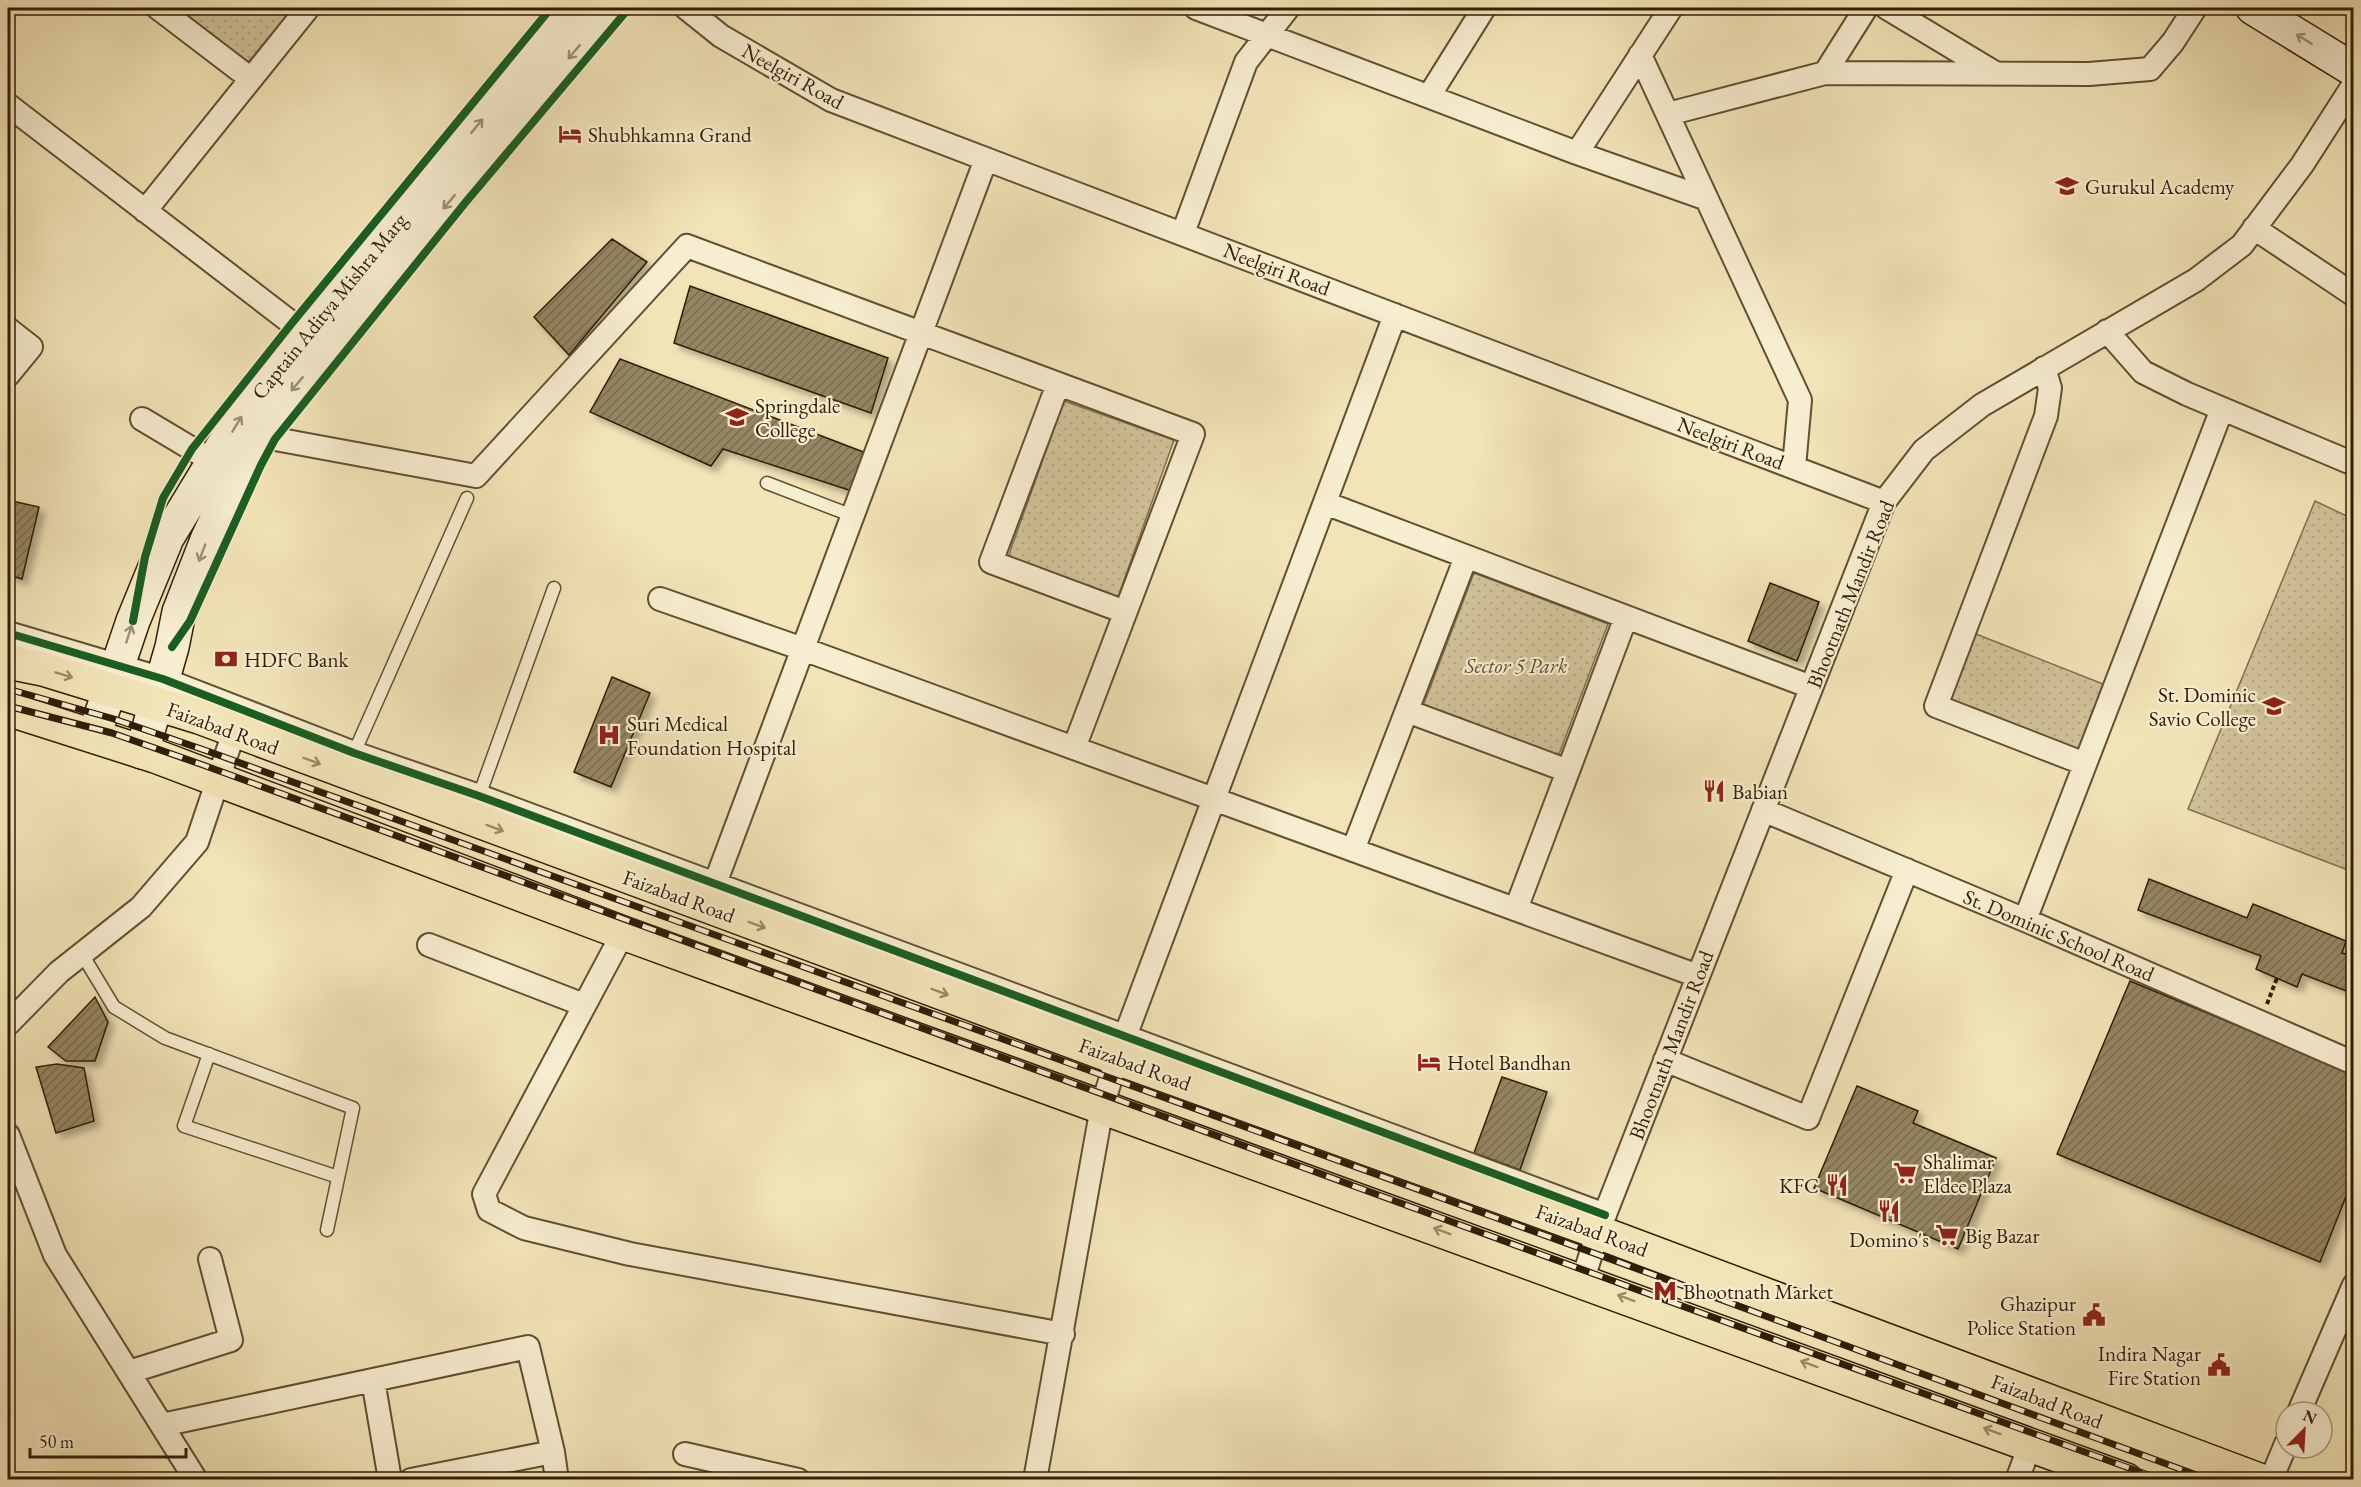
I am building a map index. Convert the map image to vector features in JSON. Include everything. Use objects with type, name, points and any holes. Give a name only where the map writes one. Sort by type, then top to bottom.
[{"type":"main road","name":"Faizabad Road","points":[[8,662],[43,669],[114,677],[159,692],[199,717],[234,732],[711,895],[1602,1224],[2221,1473],[2259,1479]]},
{"type":"main road","points":[[8,710],[142,752],[622,933],[2126,1479]]},
{"type":"street","points":[[158,8],[251,79]]},
{"type":"street","points":[[145,211],[308,8]]},
{"type":"street","name":"Captain Aditya Mishra Marg","points":[[142,752],[179,612],[207,540],[248,454],[279,406],[315,341],[576,8]]},
{"type":"street","name":"Captain Aditya Mishra Marg","points":[[94,736],[133,621],[167,538],[258,388],[315,341],[611,8]]},
{"type":"street","name":"Neelgiri Road","points":[[686,8],[721,36],[831,100],[1884,502]]},
{"type":"street","points":[[1196,8],[1577,153],[1707,199]]},
{"type":"street","points":[[1183,233],[1246,62],[1288,8]]},
{"type":"street","points":[[1429,96],[1484,8]]},
{"type":"street","points":[[1577,153],[1671,8]]},
{"type":"street","points":[[1825,73],[1866,8]]},
{"type":"street","points":[[1887,8],[1995,74]]},
{"type":"street","points":[[1668,114],[1825,73],[2089,74],[2150,69],[2173,42],[2195,8]]},
{"type":"street","points":[[2253,8],[2354,70]]},
{"type":"street","points":[[2297,8],[2354,43]]},
{"type":"street","points":[[1640,55],[1800,400],[1794,467]]},
{"type":"street","name":"Bhootnath Mandir Road","points":[[1582,1282],[1665,1060],[1884,502],[1924,450],[1982,405],[2196,280],[2242,245],[2302,165],[2354,84]]},
{"type":"street","points":[[8,105],[315,341]]},
{"type":"street","points":[[159,692],[354,753],[479,796],[711,895],[986,159]]},
{"type":"street","points":[[2254,228],[2354,295]]},
{"type":"street","points":[[259,436],[477,476],[687,246],[1193,434],[1074,748]]},
{"type":"street","points":[[1035,1479],[1063,1334],[1102,1107],[1121,1047],[1395,315]]},
{"type":"street","points":[[8,329],[31,347],[8,375]]},
{"type":"street","points":[[2107,331],[2143,372],[2187,394],[2354,464]]},
{"type":"street","points":[[2044,369],[2050,388],[2046,416],[1936,706],[2085,764]]},
{"type":"street","points":[[1058,384],[991,562],[1125,612]]},
{"type":"street","points":[[2025,920],[2222,409]]},
{"type":"street","points":[[142,419],[214,462]]},
{"type":"street","points":[[1325,504],[1811,687]]},
{"type":"street","points":[[1353,850],[1466,557]]},
{"type":"street","points":[[660,599],[803,649],[1698,976]]},
{"type":"street","points":[[1516,909],[1626,617]]},
{"type":"street","points":[[8,633],[114,677]]},
{"type":"street","points":[[1407,711],[1568,771]]},
{"type":"street","points":[[8,1024],[59,972],[141,907],[197,842],[234,732]]},
{"type":"street","name":"St. Dominic School Road","points":[[1763,810],[2261,1021],[2354,1063]]},
{"type":"street","points":[[1665,1060],[1808,1118],[1907,870]]},
{"type":"street","points":[[622,933],[484,1194],[489,1210],[524,1228],[630,1254],[1063,1334]]},
{"type":"street","points":[[429,945],[584,1005]]},
{"type":"street","points":[[8,1135],[55,1255],[196,1479]]},
{"type":"street","points":[[129,1372],[231,1340],[210,1259]]},
{"type":"street","points":[[2304,1400],[2354,1285]]},
{"type":"street","points":[[162,1425],[528,1347],[553,1452],[556,1479]]},
{"type":"street","points":[[373,1380],[390,1479]]},
{"type":"street","points":[[2017,1479],[2030,1445]]},
{"type":"street","points":[[411,1479],[553,1452]]},
{"type":"street","points":[[685,1454],[798,1479]]},
{"type":"street","points":[[2271,1479],[2279,1460]]},
{"type":"lane","points":[[767,483],[853,516]]},
{"type":"lane","points":[[354,753],[467,498]]},
{"type":"lane","points":[[479,796],[554,588]]},
{"type":"lane","points":[[82,954],[114,1007],[165,1038],[353,1108],[327,1230]]},
{"type":"lane","points":[[209,1054],[184,1126],[338,1177]]},
{"type":"path","points":[[2261,1021],[2277,978]]},
{"type":"green space","points":[[179,8],[293,8],[247,64]]},
{"type":"green space","points":[[1064,401],[1174,440],[1118,597],[1008,557]]},
{"type":"green space","points":[[2315,501],[2353,519],[2353,872],[2188,809]]},
{"type":"green space","name":"Sector 5 Park","points":[[1474,573],[1608,624],[1558,757],[1423,706]]},
{"type":"green space","points":[[1971,632],[2108,686],[2079,755],[1943,703]]},
{"type":"building","points":[[612,239],[647,262],[569,355],[534,317]]},
{"type":"building","points":[[690,286],[888,358],[871,413],[674,343]]},
{"type":"building","points":[[620,359],[866,453],[852,491],[723,449],[711,466],[590,412]]},
{"type":"building","points":[[12,501],[39,507],[22,579],[8,575],[8,522]]},
{"type":"building","points":[[1770,583],[1819,602],[1797,661],[1748,641]]},
{"type":"building","points":[[612,677],[650,693],[611,787],[574,772]]},
{"type":"building","points":[[2149,879],[2247,918],[2253,904],[2346,941],[2342,953],[2354,957],[2354,994],[2302,974],[2297,987],[2256,969],[2261,956],[2138,910]]},
{"type":"building","points":[[2130,981],[2354,1074],[2354,1176],[2320,1262],[2057,1154]]},
{"type":"building","points":[[95,997],[108,1022],[95,1061],[66,1061],[48,1047]]},
{"type":"building","points":[[57,1064],[84,1068],[94,1121],[56,1133],[36,1067]]},
{"type":"building","points":[[1502,1077],[1547,1092],[1520,1170],[1474,1153]]},
{"type":"building","name":"Shalimar Eldee Plaza","points":[[1857,1086],[1918,1111],[1913,1123],[1996,1158],[1958,1249],[1814,1188]]},
{"type":"railway","points":[[8,689],[114,719],[210,752],[1657,1276],[2210,1480]]},
{"type":"railway","points":[[8,706],[112,733],[203,765],[2162,1480]]},
{"type":"cycle path","points":[[133,621],[145,557],[163,498],[192,449],[292,323],[551,8]]},
{"type":"cycle path","points":[[172,647],[190,621],[275,439],[465,203],[629,8]]},
{"type":"cycle path","points":[[8,633],[163,679],[354,753],[479,796],[1605,1215]]},
{"type":"place","name":"Shubhkamna Grand","points":[[570,134]]},
{"type":"place","name":"Gurukul Academy","points":[[2067,186]]},
{"type":"place","name":"Springdale College","points":[[737,417]]},
{"type":"place","name":"HDFC Bank","points":[[226,659]]},
{"type":"place","name":"St. Dominic Savio College","points":[[2274,706]]},
{"type":"place","name":"Suri Medical Foundation Hospital","points":[[609,735]]},
{"type":"place","name":"Babian","points":[[1714,791]]},
{"type":"place","name":"Hotel Bandhan","points":[[1429,1062]]},
{"type":"place","name":"Shalimar Eldee Plaza","points":[[1905,1173]]},
{"type":"place","name":"KFC","points":[[1837,1185]]},
{"type":"place","name":"Domino's","points":[[1889,1211]]},
{"type":"place","name":"Big Bazar","points":[[1947,1235]]},
{"type":"place","name":"Bhootnath Market","points":[[1665,1291]]},
{"type":"place","name":"Ghazipur Police Station","points":[[2094,1315]]},
{"type":"place","name":"Indira Nagar Fire Station","points":[[2219,1365]]}]
